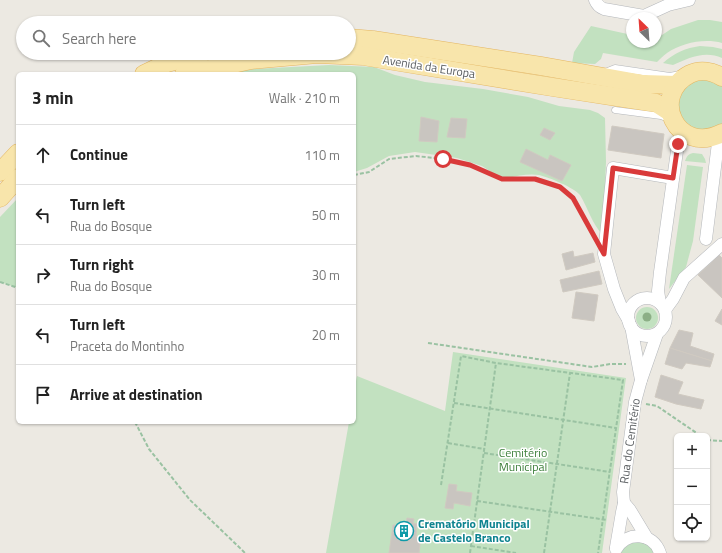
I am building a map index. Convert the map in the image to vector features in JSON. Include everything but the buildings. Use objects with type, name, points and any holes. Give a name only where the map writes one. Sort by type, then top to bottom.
[{"type":"main road","name":"Avenida da Europa","points":[[356,39],[526,64],[643,84],[676,85]]},
{"type":"main road","name":"Avenida da Europa","points":[[356,56],[656,103],[687,135],[705,139],[720,134]]},
{"type":"main road","points":[[148,72],[167,63],[178,60]]},
{"type":"main road","name":"Avenida da Europa","points":[[196,72],[251,60]]},
{"type":"main road","points":[[676,122],[670,103],[676,85],[684,77],[694,72],[705,71],[716,73],[722,77]]},
{"type":"main road","points":[[0,172],[16,155]]},
{"type":"main road","points":[[0,198],[16,180]]},
{"type":"street","points":[[595,0],[599,7],[604,9],[644,16],[668,2],[689,0]]},
{"type":"street","points":[[673,178],[613,168],[604,254],[614,289],[622,309],[634,331],[645,336],[651,336],[661,330],[665,324],[666,318],[658,291],[678,144],[676,122]]},
{"type":"street","points":[[706,239],[717,186],[720,134]]},
{"type":"street","points":[[662,307],[673,299],[684,278],[722,244]]},
{"type":"street","points":[[641,380],[630,324],[630,309],[634,304],[643,300],[652,292],[660,272]]},
{"type":"street","points":[[614,289],[628,299],[652,299],[658,301],[662,307]]},
{"type":"street","name":"Rua do Cemitério","points":[[615,550],[624,503],[623,492],[635,402],[656,334]]},
{"type":"street","points":[[624,503],[647,538]]},
{"type":"street","points":[[615,550],[621,542],[627,538],[641,536],[654,543],[660,553]]},
{"type":"lane","points":[[593,75],[615,68],[670,76],[694,72]]},
{"type":"lane","points":[[615,110],[661,116],[676,122]]},
{"type":"path","points":[[356,175],[368,172],[389,159],[416,156],[443,159],[470,165],[502,179],[535,179],[560,187],[573,198],[604,254]]},
{"type":"path","points":[[0,282],[16,287]]},
{"type":"path","points":[[428,343],[592,367],[610,364],[637,364]]},
{"type":"path","points":[[441,486],[461,356],[496,363],[623,380],[598,553]]},
{"type":"path","points":[[470,553],[496,363]]},
{"type":"path","points":[[544,553],[570,373]]},
{"type":"path","points":[[635,402],[657,406],[697,433]]},
{"type":"path","points":[[454,403],[616,428]]},
{"type":"path","points":[[136,424],[149,449],[190,500],[245,553]]},
{"type":"path","points":[[710,440],[722,441]]},
{"type":"path","points":[[448,443],[484,449]]},
{"type":"path","points":[[484,453],[610,472]]},
{"type":"path","points":[[477,501],[607,520]]},
{"type":"path","points":[[471,546],[516,553]]},
{"type":"green space","points":[[698,20],[722,22],[722,43],[701,41],[686,44],[673,49],[657,62],[603,53],[601,59],[595,64],[572,63],[574,52],[591,26],[626,34],[626,48],[662,48],[662,35],[671,29]]},
{"type":"green space","points":[[700,46],[722,49],[722,58],[703,55],[673,65],[663,63],[671,56],[690,48]]},
{"type":"green space","points":[[329,65],[374,67],[395,75],[425,82],[483,89],[528,97],[559,106],[590,110],[598,113],[605,118],[606,162],[603,235],[599,231],[583,200],[577,192],[561,183],[539,175],[525,175],[502,179],[482,166],[457,158],[415,152],[389,156],[367,168],[356,171],[356,72],[240,72],[237,70]]},
{"type":"green space","points":[[705,79],[722,86],[722,125],[698,133],[678,116],[677,98],[681,90],[697,80]]},
{"type":"green space","points":[[690,154],[702,154],[706,163],[685,161]]},
{"type":"green space","points":[[687,165],[703,167],[693,241],[686,267],[669,289]]},
{"type":"green space","points":[[16,200],[16,287],[0,282],[0,217]]},
{"type":"green space","points":[[647,307],[655,310],[658,318],[655,326],[647,329],[639,326],[636,318],[639,310]]},
{"type":"green space","name":"Cemitério Municipal","points":[[453,352],[626,378],[602,553],[326,553],[349,424],[356,424],[357,376],[445,411]]},
{"type":"green space","points":[[640,541],[650,546],[654,553],[620,553],[631,543]]},
{"type":"place","name":"Crematório Municipal de Castelo Branco","points":[[404,531]]},
{"type":"route","points":[[443,159],[470,165],[502,179],[535,179],[560,187],[573,198],[604,254],[613,168],[673,178],[678,144]]}]
